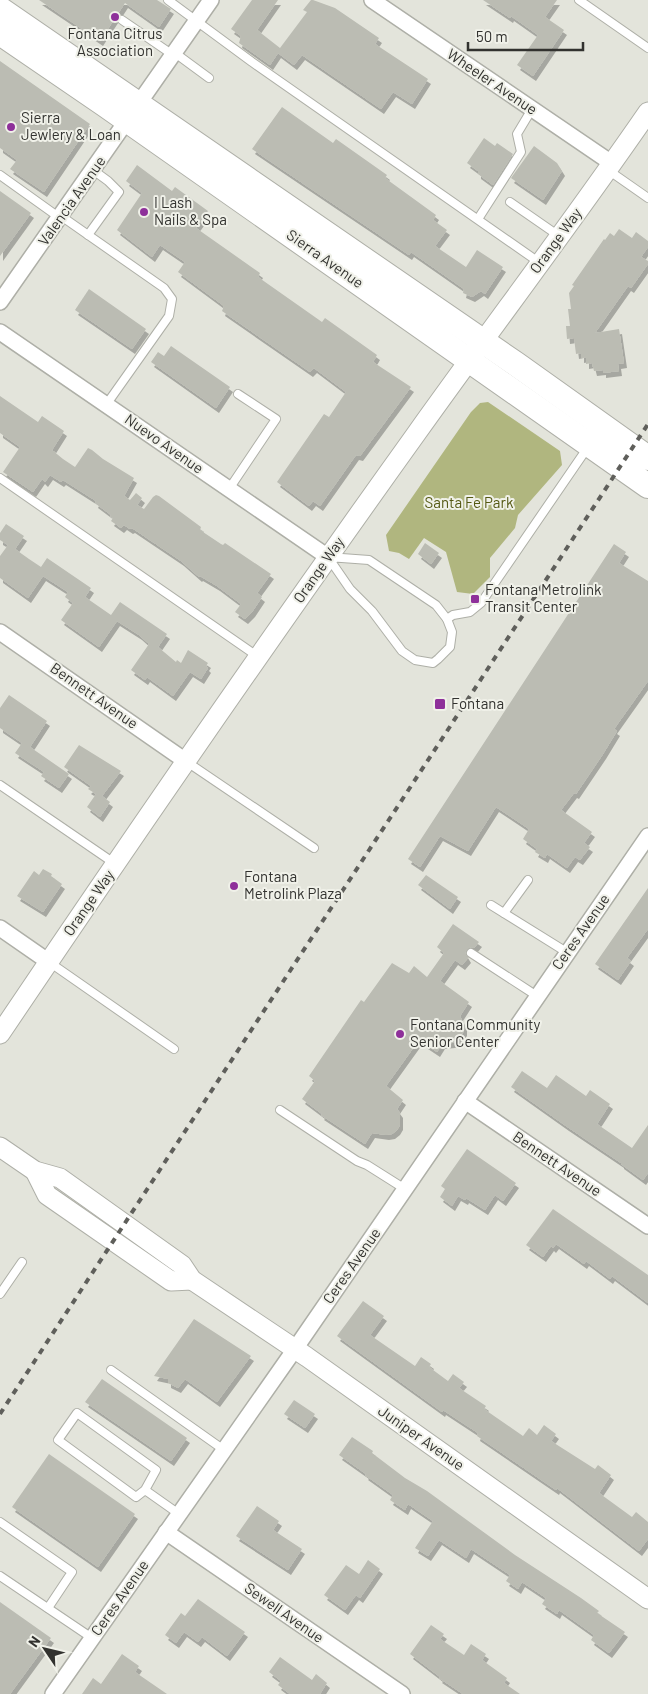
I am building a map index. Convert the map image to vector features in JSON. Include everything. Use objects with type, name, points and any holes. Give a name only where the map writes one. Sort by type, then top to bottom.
[{"type":"main road","name":"Sierra Avenue","points":[[0,9],[133,113],[475,351],[648,458]]},
{"type":"main road","name":"Sierra Avenue","points":[[0,33],[133,113]]},
{"type":"main road","name":"Sierra Avenue","points":[[475,351],[590,445],[648,486]]},
{"type":"street","name":"Valencia Avenue","points":[[0,302],[211,0]]},
{"type":"street","name":"Wheeler Avenue","points":[[372,0],[532,109],[610,167]]},
{"type":"street","name":"Orange Way","points":[[0,1034],[328,557],[648,112]]},
{"type":"street","name":"Nuevo Avenue","points":[[0,332],[328,557]]},
{"type":"street","name":"Bennett Avenue","points":[[0,632],[187,762]]},
{"type":"street","name":"Ceres Avenue","points":[[53,1694],[295,1349],[537,996],[644,852],[648,836]]},
{"type":"street","points":[[0,928],[49,962]]},
{"type":"street","name":"Bennett Avenue","points":[[465,1102],[648,1226]]},
{"type":"street","name":"Juniper Avenue","points":[[0,1147],[35,1171],[60,1178],[182,1265],[192,1280],[295,1349],[648,1599]]},
{"type":"street","name":"Sewell Avenue","points":[[166,1532],[402,1694]]},
{"type":"lane","points":[[168,0],[252,62],[540,263]]},
{"type":"lane","points":[[579,0],[648,48]]},
{"type":"lane","points":[[122,20],[209,78]]},
{"type":"lane","points":[[478,219],[521,152],[517,134],[532,109]]},
{"type":"lane","points":[[610,167],[648,198]]},
{"type":"lane","points":[[88,235],[118,192],[108,181],[93,170]]},
{"type":"lane","points":[[0,175],[164,288],[172,299],[169,316],[106,405]]},
{"type":"lane","points":[[510,202],[559,236]]},
{"type":"lane","points":[[229,489],[276,419],[238,394]]},
{"type":"lane","points":[[447,619],[453,615],[470,612],[481,603],[590,445]]},
{"type":"lane","points":[[0,478],[259,657]]},
{"type":"lane","points":[[328,557],[369,560],[436,605],[447,619],[452,632],[450,647],[438,659],[432,662],[415,660],[402,651],[372,611],[350,589],[328,557]]},
{"type":"lane","points":[[187,762],[314,848]]},
{"type":"lane","points":[[0,785],[116,864]]},
{"type":"lane","points":[[504,913],[528,880]]},
{"type":"lane","points":[[491,905],[568,952]]},
{"type":"lane","points":[[471,953],[537,996]]},
{"type":"lane","points":[[49,962],[174,1049]]},
{"type":"lane","points":[[280,1110],[357,1161],[367,1165],[405,1189]]},
{"type":"lane","points":[[0,1294],[22,1262]]},
{"type":"lane","points":[[111,1370],[224,1450]]},
{"type":"lane","points":[[77,1413],[156,1470],[145,1490],[136,1497],[58,1440],[77,1413]]},
{"type":"lane","points":[[145,1490],[179,1514]]},
{"type":"lane","points":[[0,1522],[72,1572],[48,1608]]},
{"type":"lane","points":[[0,1576],[92,1638]]},
{"type":"green space","name":"Santa Fe Park","points":[[488,402],[560,451],[562,465],[518,515],[515,528],[490,558],[490,577],[473,594],[457,592],[446,552],[424,538],[409,559],[399,553],[389,551],[386,535],[471,412],[480,403]]},
{"type":"building","points":[[39,0],[157,0],[171,9],[159,27],[125,3],[100,41]]},
{"type":"building","points":[[252,0],[278,0],[257,30],[280,48],[307,12],[303,10],[313,0],[335,8],[379,38],[375,44],[428,79],[412,104],[393,92],[381,109],[302,55],[294,65],[278,53],[270,65],[239,43],[241,36],[231,29]]},
{"type":"building","points":[[483,0],[557,0],[545,17],[564,30],[533,76],[517,65],[538,35],[511,16],[510,18]]},
{"type":"building","points":[[0,61],[90,124],[44,192],[10,169],[17,160],[0,148]]},
{"type":"building","points":[[282,107],[333,143],[336,139],[387,175],[385,178],[436,215],[433,220],[447,230],[435,246],[466,267],[477,250],[503,267],[485,294],[481,291],[472,297],[463,293],[464,289],[411,252],[409,255],[252,149]]},
{"type":"building","points":[[484,138],[495,146],[497,143],[513,154],[493,185],[467,163]]},
{"type":"building","points":[[534,146],[557,163],[562,171],[543,200],[511,178]]},
{"type":"building","points":[[137,165],[172,191],[175,187],[208,211],[196,228],[260,273],[258,277],[322,322],[325,318],[377,355],[373,362],[411,387],[360,456],[356,455],[320,506],[313,501],[309,506],[277,482],[324,414],[329,417],[346,392],[314,368],[310,372],[222,311],[224,306],[178,272],[185,262],[160,245],[152,257],[117,230],[142,193],[126,181]]},
{"type":"building","points":[[0,191],[31,213],[0,256]]},
{"type":"building","points":[[619,229],[632,238],[636,232],[648,241],[648,247],[641,257],[648,261],[648,264],[631,288],[628,286],[595,333],[619,329],[624,363],[618,364],[619,371],[603,373],[603,370],[594,371],[592,363],[586,364],[586,357],[581,358],[581,353],[576,354],[574,338],[567,339],[566,326],[570,326],[568,309],[571,309],[569,293],[574,286],[572,285],[604,239],[610,233],[614,236]]},
{"type":"building","points":[[89,289],[146,329],[132,349],[75,310]]},
{"type":"building","points":[[171,346],[230,387],[216,408],[151,362],[158,352],[164,356]]},
{"type":"building","points":[[0,396],[38,422],[42,416],[64,431],[52,450],[75,467],[88,448],[92,450],[134,478],[124,496],[130,500],[136,493],[142,498],[137,505],[144,509],[153,497],[159,496],[201,527],[200,530],[221,544],[225,543],[271,574],[257,593],[262,597],[252,612],[245,619],[235,612],[241,604],[217,586],[199,577],[181,561],[132,528],[130,529],[124,525],[121,528],[111,521],[113,518],[111,515],[95,503],[96,501],[63,480],[61,482],[50,475],[45,482],[42,479],[33,492],[3,472],[20,447],[0,433]]},
{"type":"building","points":[[6,524],[24,536],[15,549],[29,559],[41,567],[47,558],[91,588],[85,597],[111,615],[120,602],[167,634],[158,647],[176,662],[177,660],[181,663],[188,650],[208,663],[206,666],[208,668],[201,679],[190,672],[173,696],[147,677],[145,680],[131,670],[149,644],[139,635],[117,621],[99,647],[61,620],[73,603],[65,597],[68,592],[43,576],[28,598],[0,578],[0,556],[8,545],[0,540],[0,533]]},
{"type":"building","points":[[425,543],[439,553],[431,564],[418,554]]},
{"type":"building","points":[[614,544],[626,552],[619,563],[648,581],[648,681],[614,729],[617,731],[603,754],[576,794],[574,793],[561,810],[592,832],[584,843],[590,847],[580,860],[575,857],[567,868],[547,854],[545,858],[535,852],[537,849],[523,839],[529,829],[496,807],[468,851],[440,836],[420,867],[408,859]]},
{"type":"building","points":[[9,695],[47,721],[30,747],[69,774],[59,788],[41,776],[44,772],[15,753],[22,743],[0,728],[0,708]]},
{"type":"building","points":[[79,745],[121,771],[102,796],[110,802],[100,817],[87,807],[96,794],[88,789],[91,786],[64,767]]},
{"type":"building","points":[[43,869],[52,874],[51,876],[62,884],[43,912],[17,896],[34,871],[39,875]]},
{"type":"building","points":[[426,875],[458,897],[450,909],[418,885]]},
{"type":"building","points":[[648,888],[648,929],[627,958],[631,961],[618,980],[595,964]]},
{"type":"building","name":"Fontana Community Senior Center","points":[[453,924],[479,942],[474,948],[471,947],[467,950],[465,953],[468,958],[462,965],[455,960],[440,981],[469,1002],[460,1016],[464,1025],[464,1031],[457,1041],[442,1044],[437,1052],[419,1040],[386,1086],[403,1100],[397,1109],[400,1113],[400,1125],[392,1134],[372,1133],[365,1144],[321,1115],[302,1099],[315,1081],[309,1076],[361,1000],[364,1002],[392,963],[409,973],[414,966],[427,977],[444,953],[437,947]]},
{"type":"building","points":[[522,1071],[547,1088],[556,1075],[586,1096],[590,1090],[610,1104],[597,1124],[632,1148],[648,1125],[648,1173],[643,1180],[511,1087]]},
{"type":"building","points":[[467,1149],[516,1183],[503,1201],[495,1195],[485,1210],[466,1198],[465,1200],[458,1196],[452,1206],[440,1197],[445,1189],[441,1186]]},
{"type":"building","points":[[553,1209],[648,1275],[648,1303],[612,1276],[610,1279],[586,1261],[584,1264],[556,1244],[553,1248],[551,1246],[543,1257],[526,1245]]},
{"type":"building","points":[[363,1301],[384,1316],[370,1335],[415,1366],[421,1357],[431,1364],[429,1367],[448,1381],[453,1374],[464,1382],[459,1388],[486,1406],[484,1409],[523,1436],[529,1428],[537,1435],[544,1425],[556,1434],[551,1441],[595,1469],[598,1465],[611,1475],[599,1493],[632,1517],[636,1512],[648,1522],[648,1539],[639,1551],[557,1488],[556,1490],[477,1436],[478,1433],[443,1410],[442,1412],[337,1336]]},
{"type":"building","points":[[194,1319],[251,1356],[217,1402],[185,1379],[178,1388],[168,1383],[168,1379],[154,1376]]},
{"type":"building","points":[[102,1379],[187,1438],[171,1461],[85,1402]]},
{"type":"building","points":[[294,1400],[315,1414],[305,1428],[284,1414]]},
{"type":"building","points":[[352,1437],[373,1451],[372,1453],[405,1478],[427,1491],[515,1555],[581,1598],[599,1611],[597,1613],[625,1632],[609,1653],[591,1640],[594,1635],[559,1610],[557,1614],[542,1604],[546,1598],[522,1582],[518,1589],[506,1581],[510,1575],[471,1549],[466,1558],[439,1540],[428,1556],[415,1548],[433,1521],[408,1504],[405,1510],[390,1500],[393,1495],[339,1455]]},
{"type":"building","points":[[49,1454],[135,1514],[98,1567],[12,1507]]},
{"type":"building","points":[[257,1506],[279,1521],[273,1530],[302,1549],[288,1570],[236,1536]]},
{"type":"building","points":[[368,1560],[380,1569],[360,1598],[356,1595],[345,1610],[324,1595],[346,1565],[359,1574]]},
{"type":"building","points":[[198,1599],[245,1632],[227,1656],[202,1637],[198,1642],[184,1632],[176,1643],[165,1635],[181,1613],[185,1616]]},
{"type":"building","points":[[0,1602],[51,1638],[10,1694],[0,1694]]},
{"type":"building","points":[[431,1625],[444,1634],[440,1639],[464,1655],[471,1644],[486,1654],[482,1660],[507,1678],[504,1683],[520,1694],[463,1694],[439,1678],[410,1654]]},
{"type":"building","points":[[122,1654],[139,1666],[135,1672],[167,1694],[82,1694],[93,1678],[101,1684]]},
{"type":"building","points":[[280,1657],[312,1680],[316,1674],[327,1683],[320,1694],[290,1694],[278,1685],[281,1681],[269,1672]]},
{"type":"railway","points":[[0,1414],[648,424]]},
{"type":"place","name":"Fontana Citrus Association","points":[[115,17]]},
{"type":"place","name":"Sierra Jewlery & Loan","points":[[11,127]]},
{"type":"place","name":"I Lash Nails & Spa","points":[[144,212]]},
{"type":"place","name":"Fontana Metrolink Transit Center","points":[[475,599]]},
{"type":"place","name":"Fontana","points":[[440,704]]},
{"type":"place","name":"Fontana Metrolink Plaza","points":[[234,886]]},
{"type":"place","name":"Fontana Community Senior Center","points":[[400,1034]]}]
